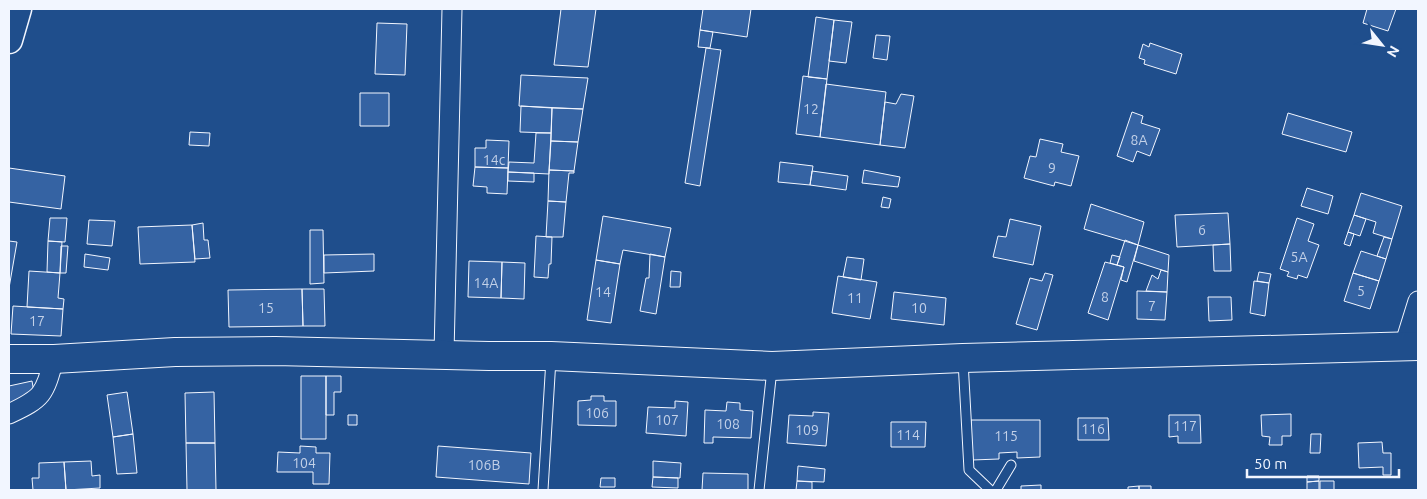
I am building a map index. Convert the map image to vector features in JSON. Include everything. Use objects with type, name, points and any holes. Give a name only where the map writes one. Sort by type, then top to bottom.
[{"type":"main road","points":[[9,40],[18,9]]},
{"type":"main road","points":[[9,359],[54,359],[175,352],[275,351],[551,356],[772,366],[963,358],[1411,346]]},
{"type":"street","points":[[444,354],[452,9]]},
{"type":"street","points":[[1411,346],[1418,301]]},
{"type":"street","points":[[9,414],[32,403],[43,391],[54,359]]},
{"type":"lane","points":[[543,490],[551,356]]},
{"type":"lane","points":[[963,358],[969,470],[990,490]]},
{"type":"lane","points":[[759,490],[772,366]]},
{"type":"lane","points":[[996,490],[1011,465]]},
{"type":"building","points":[[561,9],[596,9],[588,67],[554,65]]},
{"type":"building","points":[[703,9],[751,9],[747,37],[700,30]]},
{"type":"building","points":[[1367,9],[1396,9],[1388,31],[1363,23]]},
{"type":"building","points":[[816,17],[834,20],[827,79],[808,77]]},
{"type":"building","points":[[834,20],[852,22],[846,63],[829,61]]},
{"type":"building","points":[[377,23],[407,24],[405,75],[375,74]]},
{"type":"building","points":[[700,30],[713,32],[710,48],[698,47]]},
{"type":"building","points":[[876,35],[890,36],[887,60],[873,58]]},
{"type":"building","points":[[1150,43],[1182,54],[1176,74],[1144,64],[1145,60],[1139,58],[1143,44],[1149,47]]},
{"type":"building","points":[[706,48],[721,50],[700,186],[685,183]]},
{"type":"building","points":[[521,75],[588,78],[583,109],[519,106]]},
{"type":"building","points":[[803,76],[827,79],[820,137],[796,134]]},
{"type":"building","points":[[826,84],[886,92],[880,145],[820,137]]},
{"type":"building","points":[[360,93],[389,93],[389,126],[360,126]]},
{"type":"building","points":[[901,94],[914,96],[905,148],[880,145],[885,102],[896,104]]},
{"type":"building","points":[[521,106],[552,108],[551,133],[520,132]]},
{"type":"building","points":[[552,108],[583,109],[578,142],[551,141]]},
{"type":"building","points":[[1132,112],[1143,116],[1141,123],[1160,129],[1150,156],[1137,151],[1133,162],[1117,156]]},
{"type":"building","points":[[1288,113],[1352,132],[1346,152],[1282,134]]},
{"type":"building","points":[[190,132],[210,133],[209,146],[189,145]]},
{"type":"building","points":[[536,133],[551,133],[549,174],[508,172],[509,162],[534,163]]},
{"type":"building","points":[[1040,139],[1063,144],[1061,152],[1079,156],[1071,186],[1055,182],[1054,186],[1024,178],[1030,156],[1036,157]]},
{"type":"building","points":[[486,140],[509,141],[508,168],[475,167],[475,148],[486,148]]},
{"type":"building","points":[[551,141],[578,142],[574,171],[549,170]]},
{"type":"building","points":[[780,162],[813,166],[810,185],[778,182]]},
{"type":"building","points":[[475,167],[508,168],[507,194],[487,193],[487,187],[473,186]]},
{"type":"building","points":[[9,168],[65,176],[61,209],[9,202]]},
{"type":"building","points":[[549,170],[574,171],[574,173],[569,173],[566,202],[548,201]]},
{"type":"building","points":[[864,170],[900,177],[898,187],[862,183]]},
{"type":"building","points":[[812,171],[848,176],[846,190],[810,185]]},
{"type":"building","points":[[508,172],[534,173],[534,182],[508,181]]},
{"type":"building","points":[[1307,188],[1333,196],[1328,214],[1301,206]]},
{"type":"building","points":[[1361,193],[1402,206],[1392,239],[1373,233],[1376,222],[1354,215]]},
{"type":"building","points":[[883,197],[891,199],[889,208],[881,207]]},
{"type":"building","points":[[548,201],[566,202],[563,237],[546,237]]},
{"type":"building","points":[[1091,204],[1144,222],[1138,245],[1084,229]]},
{"type":"building","points":[[1228,213],[1230,244],[1177,247],[1175,215]]},
{"type":"building","points":[[1354,215],[1366,219],[1360,236],[1348,232]]},
{"type":"building","points":[[603,216],[671,228],[665,257],[623,250],[620,264],[596,260]]},
{"type":"building","points":[[50,218],[67,218],[65,242],[48,241]]},
{"type":"building","points":[[1297,218],[1314,224],[1308,241],[1319,245],[1307,278],[1298,275],[1297,279],[1287,276],[1289,272],[1280,269]]},
{"type":"building","points":[[1010,219],[1041,226],[1033,265],[993,257],[998,236],[1006,237]]},
{"type":"building","points":[[89,220],[115,221],[112,246],[87,244]]},
{"type":"building","points":[[203,223],[204,240],[208,240],[210,258],[195,259],[192,225]]},
{"type":"building","points":[[192,225],[195,262],[140,264],[138,227]]},
{"type":"building","points":[[310,230],[323,230],[324,283],[310,284]]},
{"type":"building","points":[[1348,232],[1354,234],[1350,246],[1344,244]]},
{"type":"building","points":[[536,236],[552,237],[551,264],[549,264],[548,278],[534,277]]},
{"type":"building","points":[[1384,237],[1392,239],[1386,259],[1377,256]]},
{"type":"building","points":[[1125,240],[1138,245],[1127,282],[1121,280],[1124,267],[1117,265]]},
{"type":"building","points":[[9,241],[17,242],[9,288]]},
{"type":"building","points":[[48,241],[62,242],[60,273],[47,272]]},
{"type":"building","points":[[1230,244],[1231,271],[1214,271],[1213,245]]},
{"type":"building","points":[[1138,245],[1169,255],[1168,272],[1134,261]]},
{"type":"building","points":[[61,246],[68,246],[66,273],[60,273]]},
{"type":"building","points":[[1361,251],[1386,259],[1379,281],[1353,273]]},
{"type":"building","points":[[85,254],[110,258],[108,270],[84,267]]},
{"type":"building","points":[[374,254],[374,271],[324,273],[324,255]]},
{"type":"building","points":[[650,254],[665,257],[656,314],[640,311],[646,278],[649,278]]},
{"type":"building","points":[[1112,255],[1120,257],[1117,265],[1110,263]]},
{"type":"building","points":[[847,257],[864,259],[861,280],[843,277]]},
{"type":"building","points":[[596,260],[620,264],[611,323],[587,320]]},
{"type":"building","points":[[469,261],[502,262],[501,298],[468,297]]},
{"type":"building","points":[[502,262],[525,263],[524,299],[501,298]]},
{"type":"building","points":[[1105,262],[1124,267],[1108,320],[1088,313]]},
{"type":"building","points":[[1161,270],[1168,272],[1167,292],[1146,291],[1152,275],[1158,279]]},
{"type":"building","points":[[29,271],[60,273],[58,298],[64,299],[63,309],[27,307]]},
{"type":"building","points":[[671,271],[681,272],[680,287],[670,287]]},
{"type":"building","points":[[1259,272],[1271,274],[1269,283],[1257,281]]},
{"type":"building","points":[[1045,273],[1053,275],[1037,330],[1016,324],[1030,278],[1042,281]]},
{"type":"building","points":[[1353,273],[1379,281],[1370,309],[1344,301]]},
{"type":"building","points":[[838,276],[877,282],[870,319],[832,313]]},
{"type":"building","points":[[1254,281],[1269,283],[1265,316],[1250,313]]},
{"type":"building","points":[[302,289],[303,326],[229,327],[228,290]]},
{"type":"building","points":[[302,289],[324,289],[325,326],[303,326]]},
{"type":"building","points":[[1137,291],[1167,292],[1165,320],[1137,319]]},
{"type":"building","points":[[894,292],[946,298],[944,325],[891,319]]},
{"type":"building","points":[[1208,297],[1231,297],[1232,320],[1209,321]]},
{"type":"building","points":[[13,306],[63,309],[61,336],[11,334]]},
{"type":"building","points":[[301,376],[326,376],[326,439],[301,439]]},
{"type":"building","points":[[326,376],[341,376],[341,392],[334,392],[334,415],[326,415]]},
{"type":"building","points":[[32,381],[35,398],[9,403],[9,386]]},
{"type":"building","points":[[127,392],[133,434],[113,437],[107,395]]},
{"type":"building","points":[[214,392],[215,443],[186,443],[185,393]]},
{"type":"building","points":[[591,396],[604,396],[604,401],[616,401],[616,426],[578,425],[578,401],[591,400]]},
{"type":"building","points":[[675,401],[688,402],[686,436],[646,433],[648,407],[675,408]]},
{"type":"building","points":[[727,402],[740,403],[740,410],[753,411],[751,438],[713,437],[713,443],[704,443],[705,410],[726,411]]},
{"type":"building","points":[[813,412],[829,413],[826,446],[787,443],[789,415],[813,416]]},
{"type":"building","points":[[1291,414],[1291,436],[1282,436],[1282,445],[1269,445],[1270,437],[1262,436],[1261,415]]},
{"type":"building","points":[[348,415],[357,415],[357,425],[348,425]]},
{"type":"building","points":[[1169,415],[1200,415],[1201,443],[1178,443],[1178,436],[1169,437]]},
{"type":"building","points":[[1078,418],[1108,418],[1109,440],[1078,440]]},
{"type":"building","points":[[971,420],[1040,420],[1040,457],[1017,458],[1017,452],[999,453],[999,459],[972,460]]},
{"type":"building","points":[[891,422],[926,422],[925,447],[891,447]]},
{"type":"building","points":[[133,434],[137,473],[117,474],[113,437]]},
{"type":"building","points":[[1311,434],[1321,434],[1320,453],[1310,453]]},
{"type":"building","points":[[1382,442],[1383,453],[1391,453],[1391,475],[1383,475],[1383,467],[1359,468],[1358,443]]},
{"type":"building","points":[[186,443],[215,443],[216,490],[187,490]]},
{"type":"building","points":[[300,446],[316,447],[316,453],[330,453],[329,484],[313,484],[313,472],[277,472],[278,452],[300,453]]},
{"type":"building","points":[[438,446],[531,453],[529,484],[436,477]]},
{"type":"building","points":[[91,461],[92,476],[100,475],[100,488],[66,490],[64,462]]},
{"type":"building","points":[[653,461],[681,463],[680,478],[653,477]]},
{"type":"building","points":[[64,462],[66,490],[33,490],[32,478],[39,478],[39,463]]},
{"type":"building","points":[[798,466],[825,469],[824,482],[797,481]]},
{"type":"building","points":[[703,473],[748,474],[748,490],[702,490]]},
{"type":"building","points":[[1307,476],[1319,476],[1319,481],[1307,482]]},
{"type":"building","points":[[653,477],[678,478],[678,488],[652,487]]},
{"type":"building","points":[[601,478],[615,478],[615,487],[600,487]]},
{"type":"building","points":[[797,481],[812,482],[812,490],[796,490]]},
{"type":"building","points":[[1319,481],[1319,490],[1307,490],[1307,482]]},
{"type":"building","points":[[1320,481],[1334,481],[1334,490],[1320,490]]},
{"type":"building","points":[[1041,485],[1041,490],[1021,490],[1021,486]]},
{"type":"building","points":[[1139,486],[1151,486],[1151,490],[1139,490]]},
{"type":"building","points":[[1139,486],[1139,490],[1128,490],[1128,487]]}]
